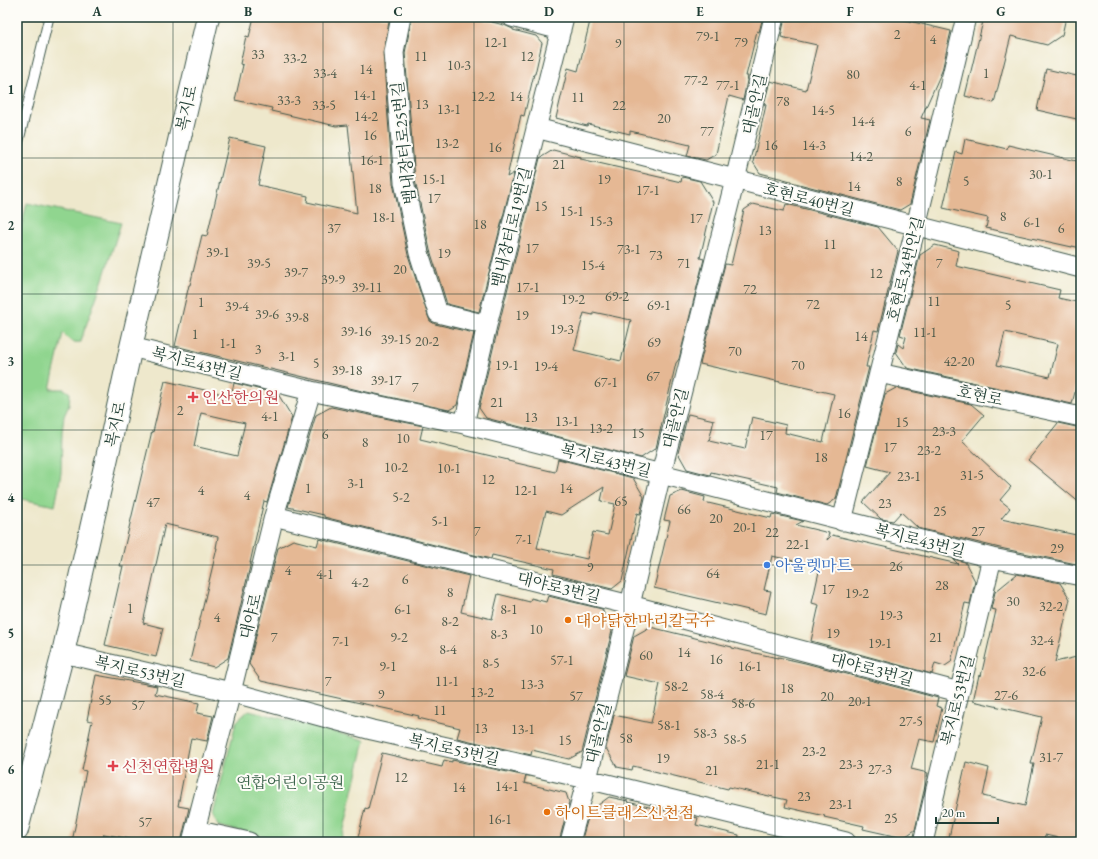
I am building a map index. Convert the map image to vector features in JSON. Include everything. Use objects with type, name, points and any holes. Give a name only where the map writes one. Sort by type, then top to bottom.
[{"type":"street","name":"복지로","points":[[17,830],[21,794],[63,654],[131,347],[208,17]]},
{"type":"street","name":"뱀내장터로25번길","points":[[401,17],[394,52],[398,108],[404,182],[419,254],[438,313],[487,324]]},
{"type":"street","name":"뱀내장터로19번길","points":[[464,424],[487,324],[563,23],[512,17]]},
{"type":"street","name":"대골안길","points":[[570,842],[587,779],[774,17]]},
{"type":"street","name":"호현로34번안길","points":[[842,521],[916,226],[966,17]]},
{"type":"street","name":"호현로40번길","points":[[536,128],[1081,268]]},
{"type":"street","name":"복지로43번길","points":[[131,347],[311,391],[464,424],[992,558],[1081,576]]},
{"type":"street","name":"호현로","points":[[879,373],[1081,417]]},
{"type":"street","name":"대야로","points":[[193,836],[231,692],[274,516],[311,391]]},
{"type":"street","name":"대야로3번길","points":[[274,516],[630,605],[959,692]]},
{"type":"street","name":"복지로53번길","points":[[923,842],[992,558]]},
{"type":"street","name":"복지로53번길","points":[[63,654],[231,692],[372,730],[587,779],[846,842]]},
{"type":"street","points":[[193,836],[249,842]]},
{"type":"lane","points":[[17,148],[49,17]]},
{"type":"green space","points":[[27,203],[121,223],[81,342],[72,341],[63,333],[50,389],[64,389],[70,393],[69,405],[64,416],[61,473],[55,506],[17,498],[17,246]]},
{"type":"green space","name":"연합어린이공원","points":[[249,710],[365,740],[341,842],[287,842],[218,826],[213,815],[236,722]]},
{"type":"building","points":[[254,17],[390,17],[383,53],[393,183],[408,255],[430,321],[435,324],[474,333],[457,405],[449,410],[362,391],[175,346],[202,235],[207,236],[230,138],[266,146],[258,185],[308,196],[307,202],[357,213],[348,125],[336,126],[271,111],[272,108],[235,100],[243,65],[240,64],[246,36],[249,37]]},
{"type":"building","points":[[412,17],[472,17],[504,25],[513,30],[536,36],[542,43],[524,116],[521,115],[507,177],[514,173],[479,312],[447,304],[430,250],[415,180],[405,53]]},
{"type":"building","points":[[591,17],[763,17],[759,32],[757,31],[746,76],[748,76],[743,100],[729,96],[716,154],[706,160],[687,156],[690,145],[630,131],[630,134],[588,124],[587,126],[556,118],[568,68],[578,71]]},
{"type":"building","points":[[785,17],[892,17],[951,31],[942,71],[921,118],[930,120],[910,204],[900,210],[760,173],[753,162],[770,81],[806,90],[817,45],[781,37]]},
{"type":"building","points":[[984,17],[1066,17],[1062,35],[1047,45],[1011,36],[994,103],[965,96]]},
{"type":"building","points":[[1046,69],[1081,77],[1081,120],[1037,110]]},
{"type":"building","points":[[965,139],[1007,149],[1008,145],[1081,162],[1081,248],[986,228],[988,218],[943,208],[956,152],[962,154]]},
{"type":"building","points":[[553,150],[581,157],[581,159],[681,182],[682,177],[700,181],[713,202],[700,258],[704,259],[679,359],[676,363],[656,448],[641,458],[486,418],[479,408],[540,158]],"holes":[[[593,312],[631,320],[621,361],[574,350],[584,313],[593,315]]]},
{"type":"building","points":[[753,204],[784,211],[786,204],[878,227],[898,251],[878,331],[874,330],[866,367],[869,367],[836,499],[827,505],[777,492],[778,487],[711,472],[710,475],[687,469],[678,453],[688,414],[714,420],[709,441],[745,449],[752,417],[786,425],[785,433],[823,442],[834,394],[700,364],[725,264],[731,265],[744,210]]},
{"type":"building","points":[[935,245],[959,251],[956,266],[1060,290],[1058,298],[1081,303],[1081,368],[1072,404],[907,368],[896,352],[898,344],[903,348],[906,337],[900,335],[920,255]],"holes":[[[1005,332],[1058,344],[1050,377],[997,365]]]},
{"type":"building","points":[[165,381],[231,396],[234,383],[278,394],[292,417],[267,502],[264,501],[228,658],[214,667],[190,661],[217,548],[218,537],[165,524],[143,623],[163,628],[156,657],[105,645],[123,566],[120,566],[152,431],[153,432]],"holes":[[[201,413],[245,423],[237,456],[194,446]]]},
{"type":"building","points":[[896,388],[971,404],[984,415],[962,441],[1011,487],[1000,500],[1010,508],[1001,519],[1081,536],[1081,565],[1000,548],[918,528],[901,512],[893,521],[881,519],[863,502],[890,472],[867,466],[885,394]]},
{"type":"building","points":[[331,407],[423,426],[420,439],[508,461],[555,472],[558,459],[633,478],[644,497],[640,514],[637,513],[622,581],[612,589],[553,574],[554,569],[492,555],[491,559],[288,507],[316,415]],"holes":[[[604,487],[601,501],[615,504],[608,535],[593,532],[587,559],[537,548],[546,511],[561,515]]]},
{"type":"building","points":[[1058,423],[1081,428],[1081,504],[1028,460]]},
{"type":"building","points":[[682,491],[705,497],[704,502],[771,518],[772,514],[803,521],[796,525],[829,533],[827,540],[832,535],[958,564],[953,559],[965,562],[975,581],[970,604],[965,603],[951,662],[945,666],[935,663],[932,674],[811,641],[819,605],[812,603],[820,567],[772,556],[764,590],[771,591],[766,614],[654,588],[670,521],[664,520],[670,496]]},
{"type":"building","points":[[319,539],[469,576],[461,612],[492,619],[498,594],[530,602],[531,598],[546,602],[548,596],[602,609],[612,631],[582,752],[569,759],[532,750],[531,755],[457,738],[460,728],[418,718],[419,716],[261,681],[249,664],[278,548],[293,540],[317,546]]},
{"type":"building","points":[[1017,574],[1060,583],[1070,599],[1055,662],[1081,656],[1081,842],[1045,835],[1043,842],[948,842],[966,762],[989,768],[983,796],[1025,806],[1034,764],[1031,764],[1042,717],[973,701],[979,675],[981,676],[995,615],[996,610],[991,609],[995,592]]},
{"type":"building","points":[[650,627],[732,648],[805,663],[938,698],[936,706],[942,708],[934,742],[919,739],[911,769],[928,773],[915,830],[903,838],[863,829],[864,826],[785,807],[787,800],[729,787],[728,789],[633,766],[632,770],[617,767],[606,748],[614,715],[651,723],[660,684],[624,676],[634,636]]},
{"type":"building","points":[[96,675],[157,686],[155,694],[199,703],[197,713],[213,716],[207,741],[191,738],[178,806],[189,808],[181,842],[145,842],[104,834],[102,842],[72,842],[86,771],[82,770],[92,721],[87,720]]},
{"type":"building","points":[[382,753],[442,767],[444,760],[452,762],[452,760],[526,776],[524,783],[566,793],[569,802],[559,842],[357,842],[365,808],[368,809]]},
{"type":"building","points":[[609,797],[698,818],[696,825],[739,835],[738,842],[581,842],[590,811]]},
{"type":"place","name":"인산한의원","points":[[193,397]]},
{"type":"place","name":"아울렛마트","points":[[767,565]]},
{"type":"place","name":"대야닭한마리칼국수","points":[[568,620]]},
{"type":"place","name":"신천연합병원","points":[[113,766]]},
{"type":"place","name":"하이트클래스신천점","points":[[547,812]]}]
